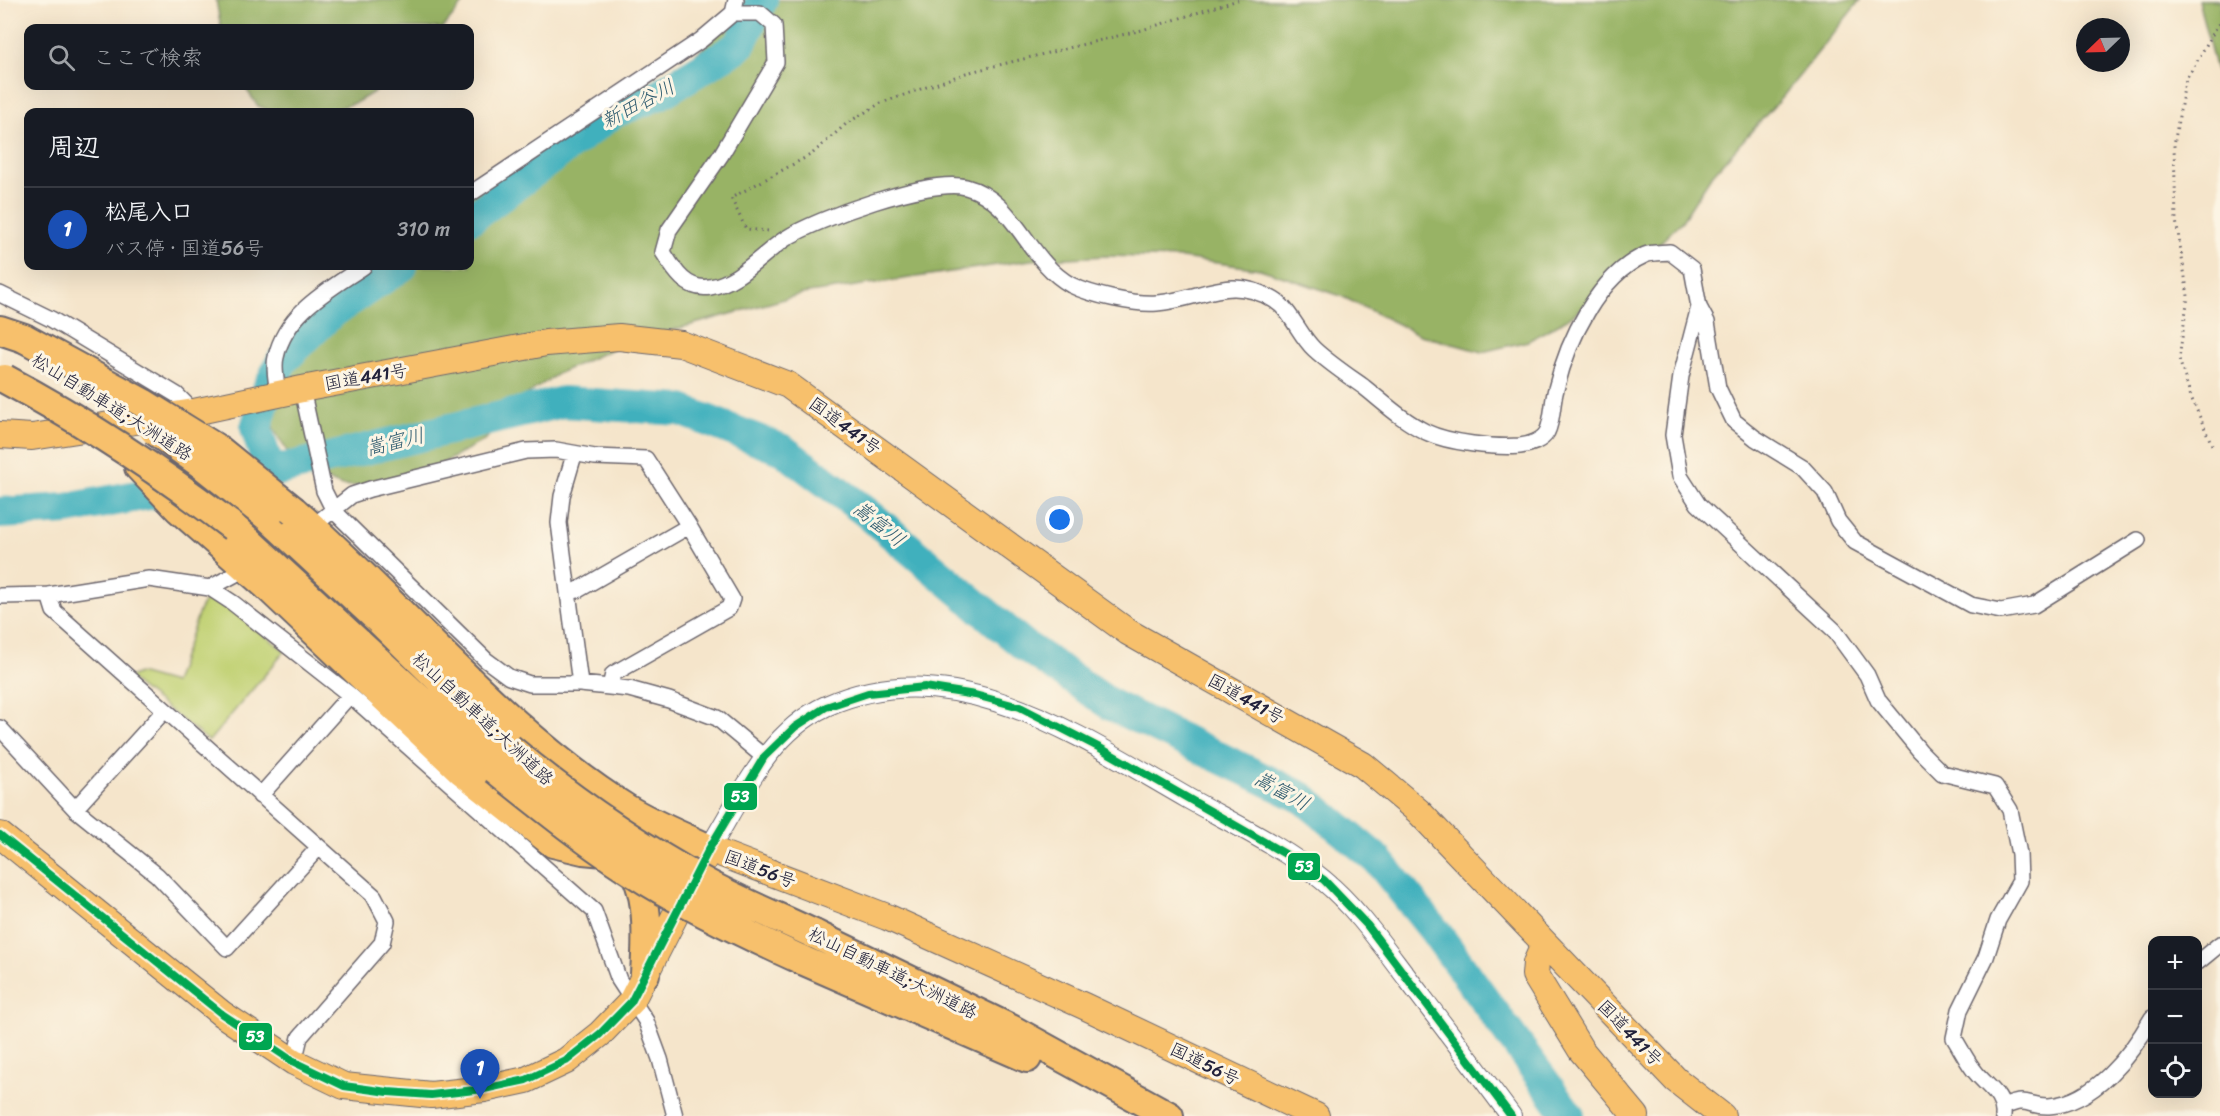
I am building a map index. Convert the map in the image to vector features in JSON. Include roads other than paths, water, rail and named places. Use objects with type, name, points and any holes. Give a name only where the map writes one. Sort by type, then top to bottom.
[{"type":"highway","name":"国道441号","points":[[0,435],[32,437],[194,412],[290,391],[546,343],[620,337],[681,344],[733,362],[788,385],[1128,632],[1363,765],[1418,811],[1544,945],[1676,1080],[1722,1116]]},
{"type":"highway","points":[[10,339],[143,403],[219,450],[293,517],[333,545],[517,723],[561,760],[626,809],[710,849]]},
{"type":"highway","name":"松山自動車道;大洲道路","points":[[2,378],[61,408],[169,478],[222,531],[502,758],[555,786],[660,857],[708,884],[1011,1029],[1169,1116]]},
{"type":"highway","name":"松山自動車道;大洲道路","points":[[293,517],[381,622],[502,758],[588,842],[646,880],[698,910],[802,960],[1003,1047],[1148,1116]]},
{"type":"highway","points":[[222,531],[462,771],[553,843],[618,853],[710,849]]},
{"type":"highway","name":"国道56号","points":[[0,836],[222,1014],[294,1062],[344,1086],[431,1095],[484,1089],[526,1080],[566,1060],[600,1034],[631,1002],[710,849],[887,917],[1084,1006],[1316,1116]]},
{"type":"highway","points":[[618,853],[629,864],[642,893],[647,935],[645,974]]},
{"type":"highway","points":[[1544,945],[1536,963],[1535,975],[1581,1050],[1636,1116]]},
{"type":"street","points":[[474,191],[701,40],[734,6],[760,13],[774,25],[776,62],[721,155],[669,230],[663,252],[678,276],[693,286],[711,287],[736,276],[787,238],[863,205],[916,189],[963,186],[991,198],[1010,217],[1042,261],[1071,285],[1120,300],[1157,303],[1235,286],[1245,289],[1275,300],[1312,347],[1404,418],[1427,432],[1458,441],[1519,446],[1536,443],[1547,433],[1565,361],[1582,322],[1613,277],[1647,254],[1670,252],[1692,269],[1699,307],[1707,322],[1718,388],[1734,421],[1755,438],[1802,467],[1825,492],[1838,521],[1855,542],[1971,605],[2001,611],[2034,605],[2138,540]]},
{"type":"street","points":[[358,270],[305,307],[285,332],[275,359],[290,391],[307,416],[324,491],[334,511],[455,631],[509,677],[530,684],[580,684],[629,688],[669,700],[717,718],[764,757]]},
{"type":"street","points":[[0,294],[51,319],[177,394],[194,412]]},
{"type":"street","points":[[1699,307],[1681,376],[1673,435],[1680,476],[1698,504],[1834,630],[1867,675],[1878,700],[1920,752],[1942,773],[1995,786],[2010,810],[2019,854],[2020,881],[1998,920],[1986,957],[1960,1010],[1954,1038],[1976,1073],[1992,1088],[2004,1111],[2020,1100],[2047,1106],[2076,1100],[2105,1078],[2140,1040],[2148,1025]]},
{"type":"street","points":[[293,517],[334,511],[352,495],[370,489],[526,451],[556,450],[574,454],[646,459],[732,599],[729,608],[613,675],[610,687]]},
{"type":"street","points":[[574,454],[562,496],[559,523],[580,684]]},
{"type":"street","points":[[569,592],[578,590],[689,526]]},
{"type":"street","points":[[210,588],[234,575]]},
{"type":"street","points":[[0,596],[49,595],[149,579],[210,588],[350,695],[594,911],[606,949],[631,1002],[646,1021],[660,1059],[675,1116]]},
{"type":"street","points":[[49,595],[54,611],[374,896],[387,921],[382,943],[300,1037],[294,1062]]},
{"type":"street","points":[[710,849],[764,757],[795,727],[825,707],[868,693],[925,687],[975,695],[1020,708],[1142,771],[1287,855],[1324,880],[1367,925],[1511,1116]]},
{"type":"street","points":[[260,796],[350,695]]},
{"type":"street","points":[[75,809],[164,711]]},
{"type":"street","points":[[0,728],[75,809],[157,875],[227,948],[319,847]]},
{"type":"street","points":[[2202,959],[2220,944]]},
{"type":"waterway","name":"新田谷川","points":[[474,216],[613,113],[658,95],[739,46],[762,0]]},
{"type":"waterway","name":"新田谷川","points":[[270,472],[256,428],[268,389],[282,361],[330,314],[396,270]]},
{"type":"waterway","name":"嵩富川","points":[[0,513],[66,509],[270,472],[563,402],[681,410],[783,450],[866,512],[1025,646],[1111,705],[1303,798],[1378,860],[1434,930],[1569,1116]]},
{"type":"place","name":"松尾入口","points":[[480,1099]]}]
